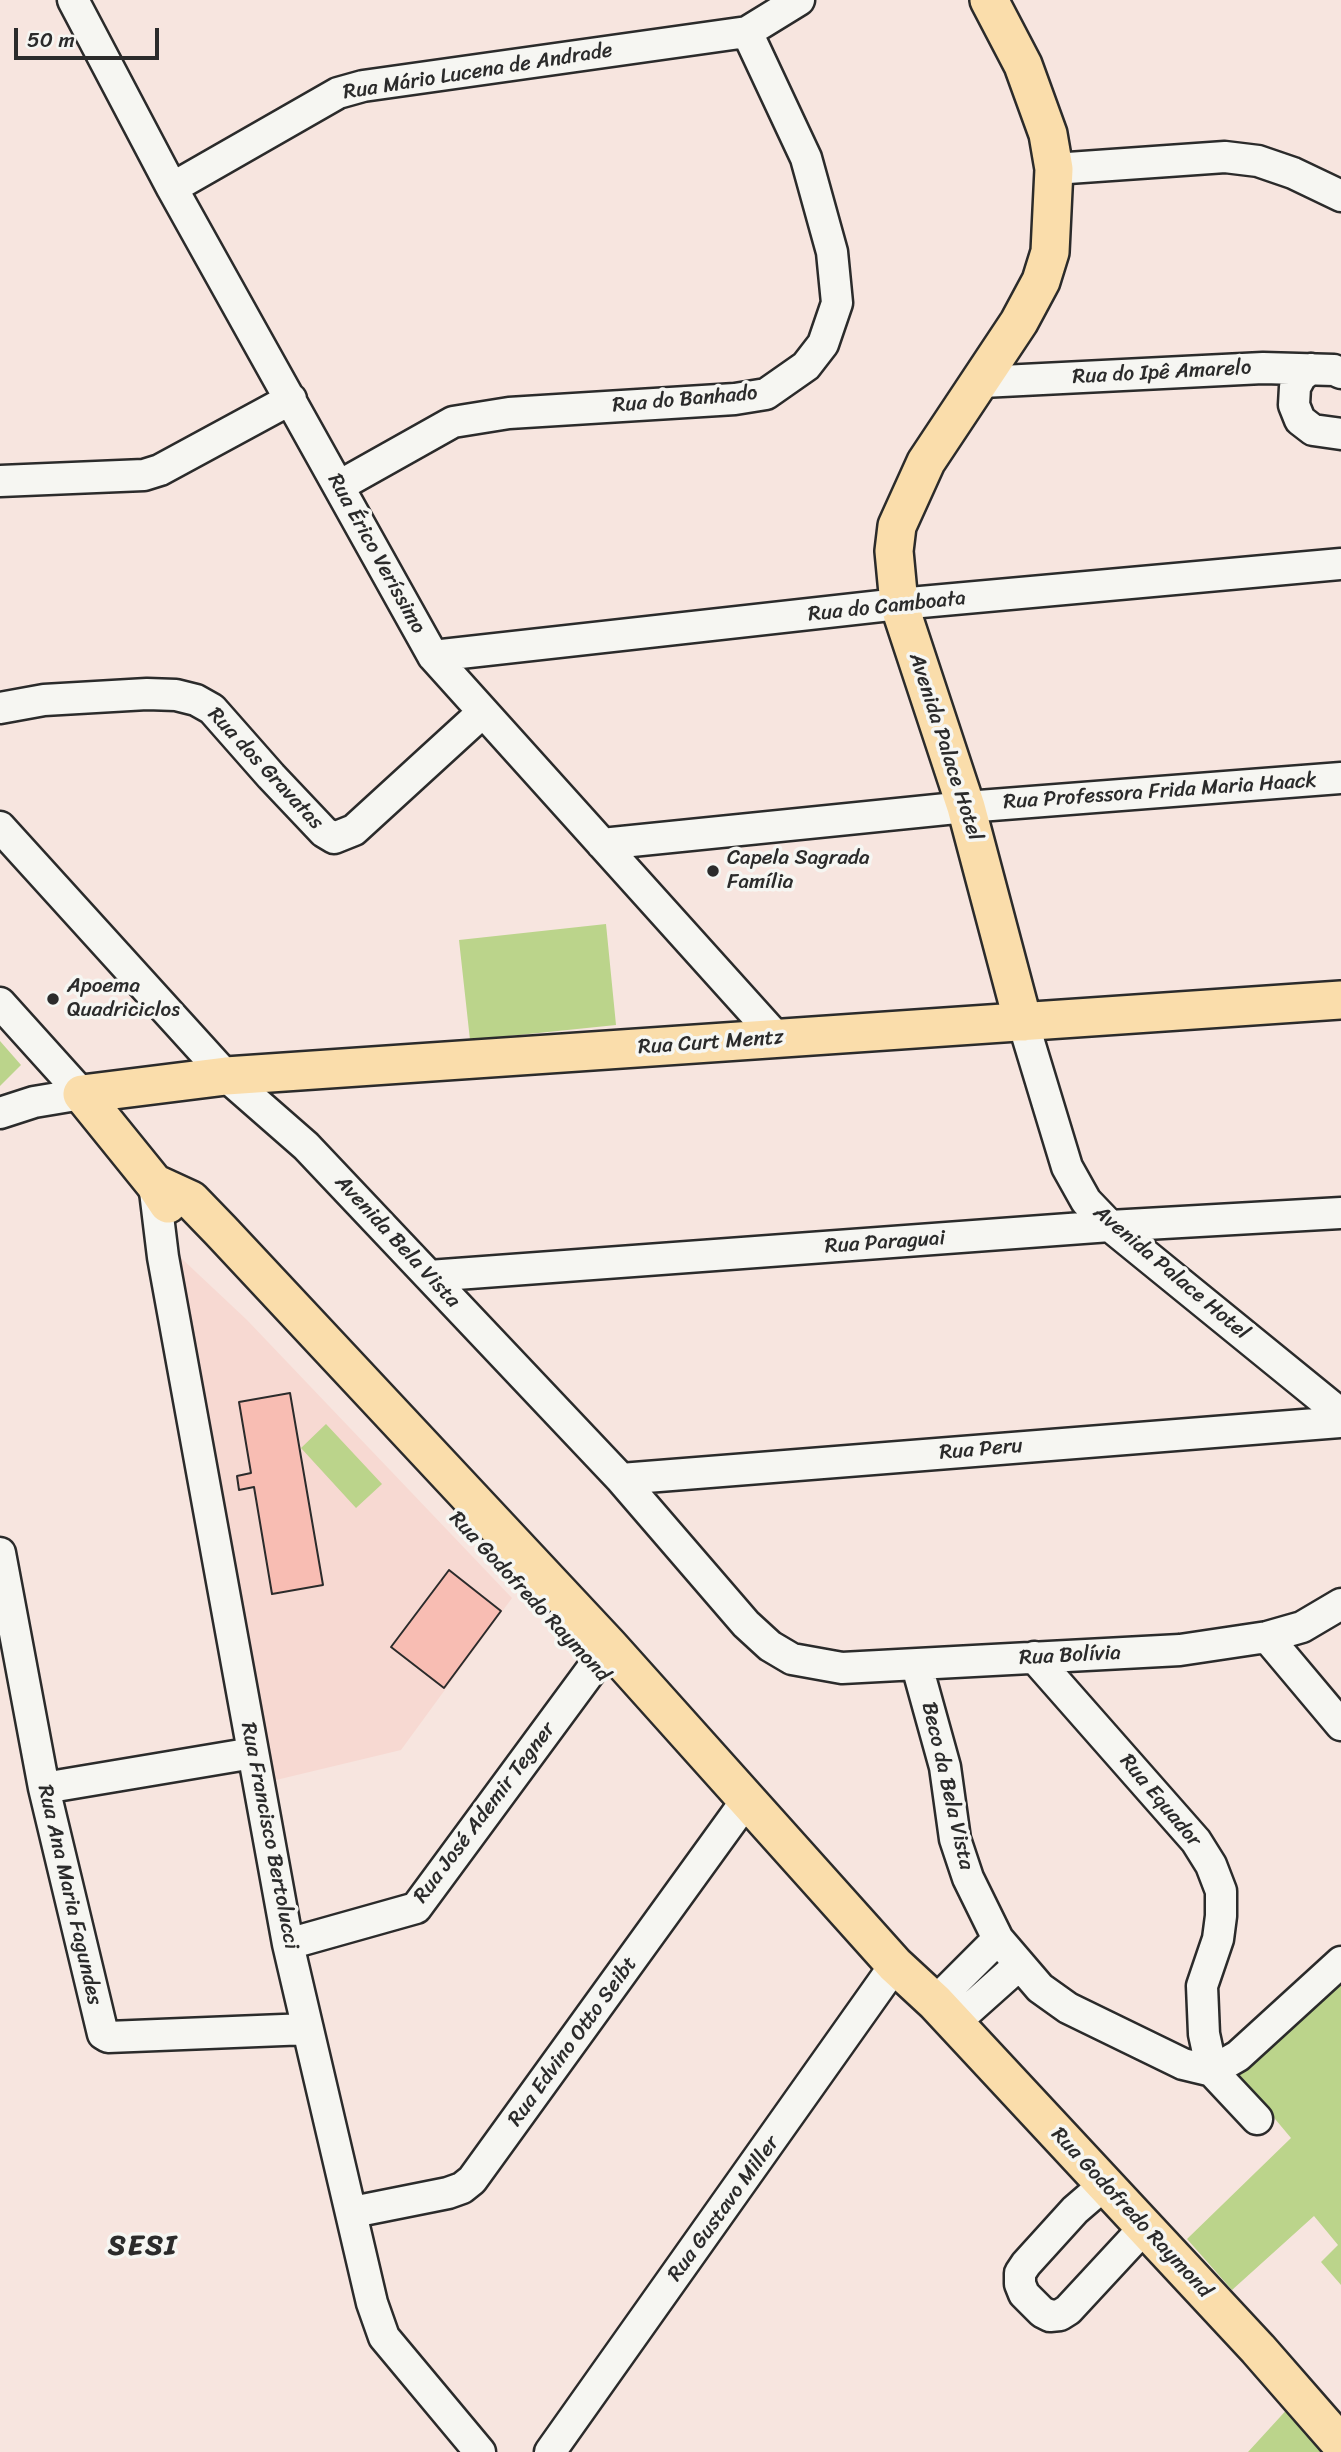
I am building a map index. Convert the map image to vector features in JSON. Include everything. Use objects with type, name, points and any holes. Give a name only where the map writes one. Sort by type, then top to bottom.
[{"type":"main road","name":"Avenida Palace Hotel","points":[[989,0],[1028,77],[1048,134],[1054,169],[1050,252],[1041,281],[982,382],[926,462],[897,526],[894,551],[900,604],[966,807],[1023,1022]]},
{"type":"main road","name":"Rua Curt Mentz","points":[[82,1094],[226,1076],[1341,1000]]},
{"type":"main road","name":"Rua Godofredo Raymond","points":[[82,1094],[154,1183],[191,1200],[199,1208],[740,1812],[1104,2185],[1341,2444]]},
{"type":"street","name":"Rua Érico Veríssimo","points":[[73,0],[172,188],[433,656],[777,1038]]},
{"type":"street","name":"Rua Mário Lucena de Andrade","points":[[172,188],[338,93],[363,86],[747,32],[799,0]]},
{"type":"street","name":"Rua do Banhado","points":[[339,486],[453,422],[509,413],[735,399],[766,394],[806,366],[823,344],[837,303],[832,252],[806,158],[747,32]]},
{"type":"street","points":[[1054,169],[1225,157],[1258,161],[1293,173],[1341,196]]},
{"type":"street","name":"Rua do Ipê Amarelo","points":[[982,382],[1262,368],[1341,373]]},
{"type":"street","points":[[1311,369],[1301,376],[1295,387],[1294,405],[1300,419],[1313,430],[1341,434]]},
{"type":"street","points":[[0,481],[145,475],[160,470],[291,399]]},
{"type":"street","name":"Rua do Camboata","points":[[433,656],[900,604],[1341,564]]},
{"type":"street","name":"Rua dos Gravatas","points":[[0,708],[44,700],[147,694],[176,695],[196,700],[212,709],[315,823],[334,838],[354,830],[483,712]]},
{"type":"street","name":"Rua Professora Frida Maria Haack","points":[[602,844],[966,807],[1341,778]]},
{"type":"street","name":"Avenida Bela Vista","points":[[0,827],[226,1076],[306,1146],[621,1479],[746,1625],[770,1646],[792,1659]]},
{"type":"street","name":"Rua Godofredo Raymond","points":[[0,1003],[82,1094]]},
{"type":"street","name":"Avenida Palace Hotel","points":[[1023,1022],[1068,1167],[1086,1202],[1110,1226],[1341,1415]]},
{"type":"street","points":[[0,1113],[33,1102],[82,1094]]},
{"type":"street","name":"Rua Francisco Bertolucci","points":[[154,1183],[163,1257],[288,1944],[353,2212],[372,2303],[384,2337],[480,2452]]},
{"type":"street","name":"Rua Paraguai","points":[[429,1276],[1110,1226],[1341,1213]]},
{"type":"street","name":"Rua Peru","points":[[621,1479],[1341,1422]]},
{"type":"street","name":"Rua Ana Maria Fagundes","points":[[0,1553],[44,1788],[103,2034],[108,2037],[309,2029]]},
{"type":"street","name":"Rua Bolívia","points":[[792,1659],[842,1668],[1180,1650],[1267,1637],[1302,1627],[1341,1604]]},
{"type":"street","points":[[1267,1637],[1341,1725]]},
{"type":"street","name":"Rua José Ademir Tegner","points":[[288,1944],[416,1908],[601,1656]]},
{"type":"street","name":"Rua Equador","points":[[1034,1657],[1196,1840],[1211,1865],[1221,1891],[1221,1916],[1218,1939],[1202,1986],[1201,2006],[1212,2071]]},
{"type":"street","name":"Beco da Bela Vista","points":[[916,1665],[945,1767],[955,1839],[968,1878],[998,1939],[1040,1988],[1088,2020],[1183,2064],[1212,2071]]},
{"type":"street","points":[[44,1788],[253,1753]]},
{"type":"street","name":"Rua Edvino Otto Seibt","points":[[353,2212],[448,2193],[463,2188],[472,2180],[740,1812]]},
{"type":"street","points":[[917,1992],[998,1939]]},
{"type":"street","points":[[1257,2119],[1212,2071],[1238,2056],[1341,1962]]},
{"type":"street","points":[[917,1992],[1019,1965]]},
{"type":"street","name":"Rua Gustavo Miller","points":[[550,2452],[917,1992]]},
{"type":"street","points":[[1104,2185],[1075,2210],[1026,2264],[1020,2273],[1024,2294],[1042,2312],[1050,2316],[1060,2315],[1144,2228]]},
{"type":"shaded area","points":[[180,1257],[247,1320],[512,1598],[401,1750],[272,1781],[176,1262]]},
{"type":"green space","points":[[606,924],[616,1025],[470,1040],[459,940]]},
{"type":"green space","points":[[0,1041],[21,1065],[0,1086]]},
{"type":"green space","points":[[326,1424],[382,1484],[356,1508],[301,1448]]},
{"type":"green space","points":[[1341,1982],[1341,2285],[1321,2262],[1338,2245],[1314,2216],[1232,2290],[1187,2239],[1291,2138],[1239,2076]]},
{"type":"green space","points":[[1291,2405],[1330,2452],[1248,2452]]},
{"type":"building","points":[[290,1393],[323,1585],[272,1594],[254,1487],[239,1490],[237,1476],[251,1473],[239,1402]]},
{"type":"building","points":[[449,1570],[501,1611],[444,1688],[391,1647]]},
{"type":"place","name":"Capela Sagrada Família","points":[[713,871]]},
{"type":"place","name":"Apoema Quadriciclos","points":[[53,999]]},
{"type":"district","name":"SESI","points":[[143,2247]]}]
